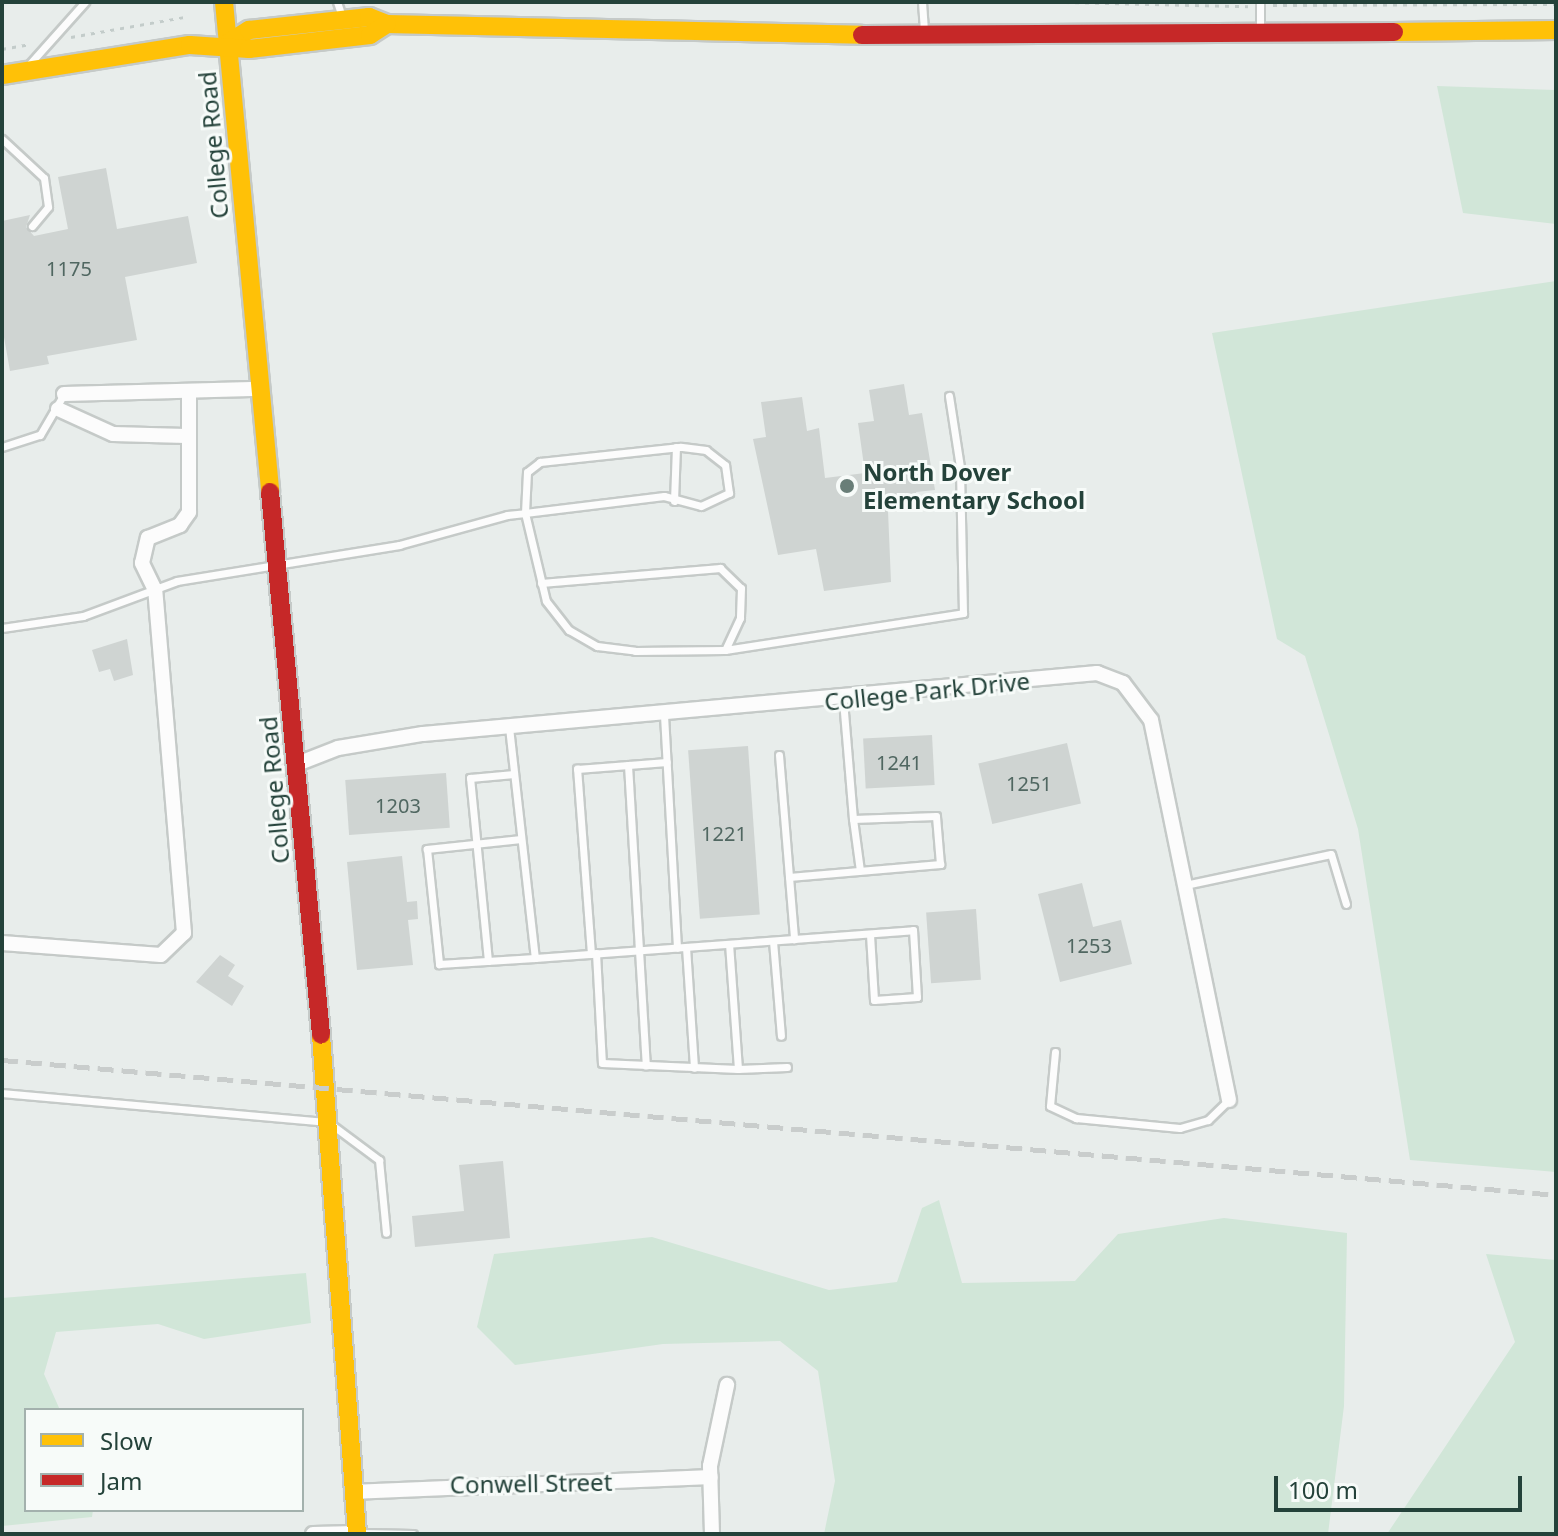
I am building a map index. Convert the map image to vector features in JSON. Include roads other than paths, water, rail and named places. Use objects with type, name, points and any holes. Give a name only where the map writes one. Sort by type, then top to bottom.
[{"type":"main road","name":"College Road","points":[[224,2],[297,764],[328,1122],[357,1533]]},
{"type":"main road","points":[[228,43],[249,30],[340,11],[387,24],[925,37],[1260,36],[1556,30]]},
{"type":"main road","points":[[2,75],[228,43],[249,49],[352,37],[387,24]]},
{"type":"street","points":[[64,394],[261,389]]},
{"type":"street","points":[[2,943],[161,955],[184,933],[155,590],[143,548],[159,528],[186,520],[189,391]]},
{"type":"street","points":[[58,409],[113,434],[186,436]]},
{"type":"street","name":"College Park Drive","points":[[297,764],[338,748],[509,727],[843,701],[1097,673],[1123,683],[1151,720],[1229,1100]]},
{"type":"street","points":[[712,1534],[711,1477],[727,1385]]},
{"type":"street","name":"Conwell Street","points":[[352,1492],[711,1477]]},
{"type":"street","points":[[313,1534],[357,1533]]},
{"type":"lane","points":[[63,2],[68,13]]},
{"type":"lane","points":[[24,70],[68,13],[85,2]]},
{"type":"lane","points":[[922,2],[925,37]]},
{"type":"lane","points":[[1260,2],[1260,36]]},
{"type":"lane","points":[[2,139],[44,178],[48,207],[32,226]]},
{"type":"lane","points":[[2,447],[40,435],[64,394]]},
{"type":"lane","points":[[2,628],[83,616],[155,590],[278,568],[525,513],[664,496],[674,501],[718,501],[730,480],[706,450],[676,447],[540,462],[522,484],[525,513],[541,583],[569,630],[597,646],[725,650],[963,613],[960,467],[949,396]]},
{"type":"lane","points":[[674,501],[676,447]]},
{"type":"lane","points":[[541,583],[720,568],[741,588],[740,618],[725,650]]},
{"type":"lane","points":[[843,701],[860,871]]},
{"type":"lane","points":[[664,715],[694,1068]]},
{"type":"lane","points":[[509,727],[535,958]]},
{"type":"lane","points":[[779,755],[794,939]]},
{"type":"lane","points":[[667,762],[577,769],[602,1063],[738,1069],[787,1067]]},
{"type":"lane","points":[[628,765],[646,1065]]},
{"type":"lane","points":[[488,961],[470,778],[514,774]]},
{"type":"lane","points":[[789,877],[940,864],[936,816],[853,819]]},
{"type":"lane","points":[[521,839],[427,849],[439,964],[913,930],[917,997],[874,1000],[870,934]]},
{"type":"lane","points":[[1185,885],[1331,854],[1346,904]]},
{"type":"lane","points":[[773,941],[781,1036]]},
{"type":"lane","points":[[729,944],[738,1069]]},
{"type":"lane","points":[[1055,1052],[1050,1106],[1076,1118],[1180,1128],[1208,1120],[1229,1100]]},
{"type":"lane","points":[[2,1093],[328,1122],[379,1160],[386,1233]]},
{"type":"lane","points":[[357,1533],[413,1534]]},
{"type":"railway","points":[[2,1060],[1556,1195]]},
{"type":"place","name":"North Dover Elementary School","points":[[847,486]]}]
